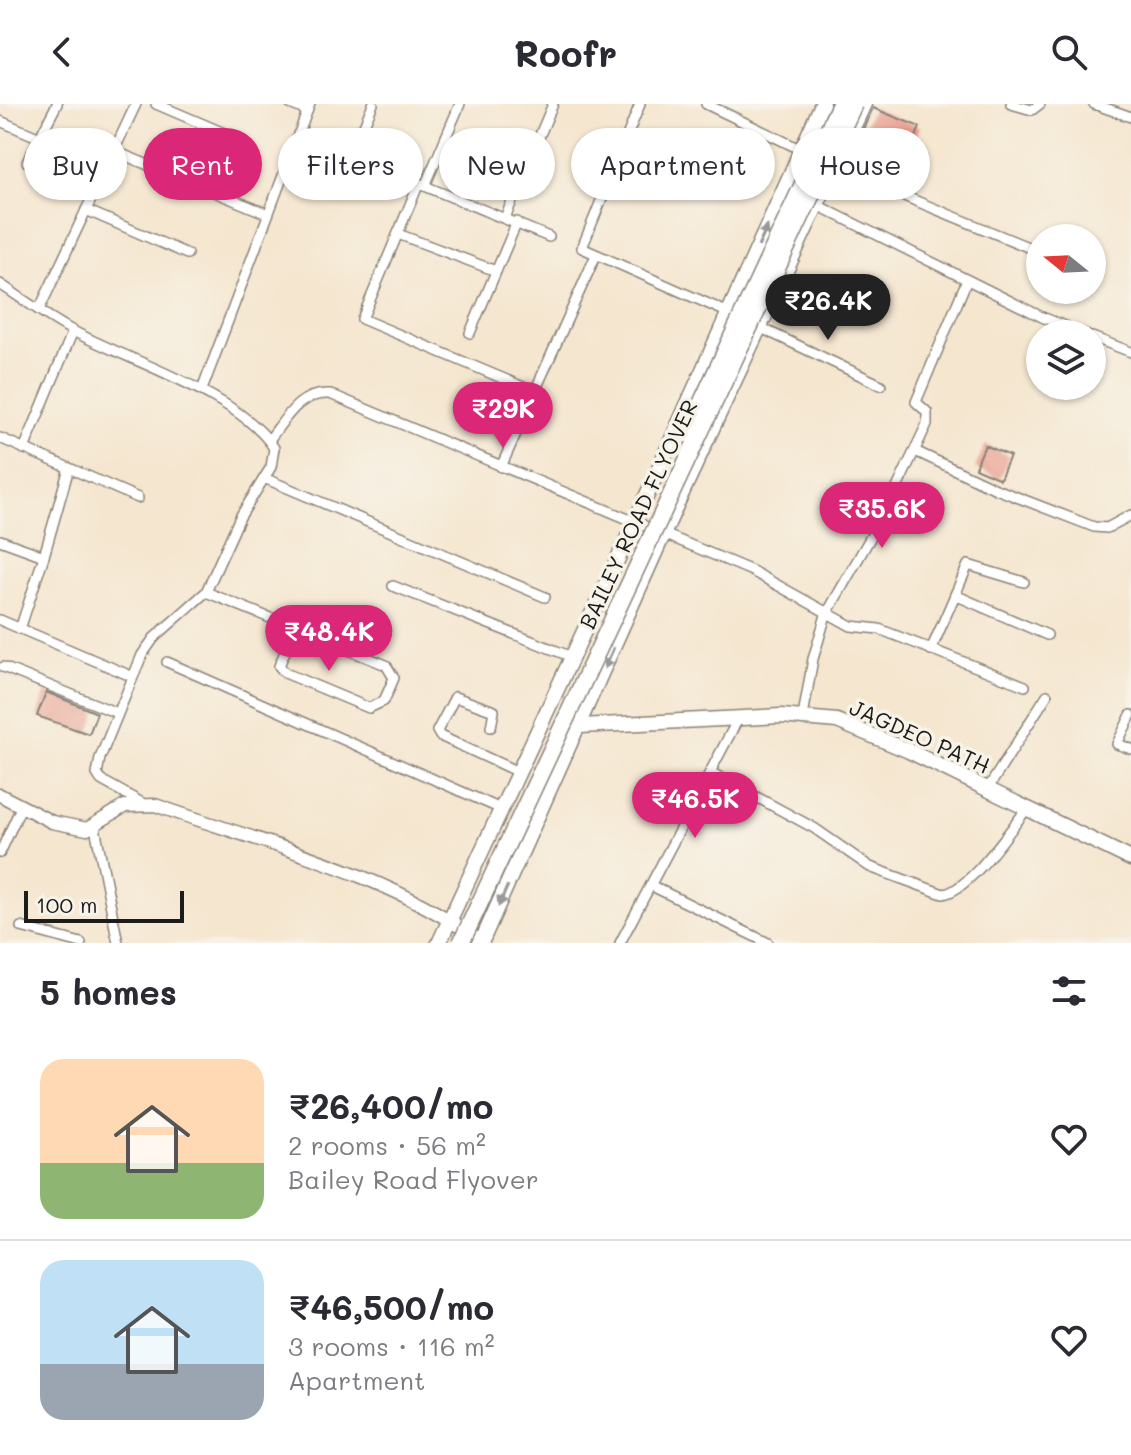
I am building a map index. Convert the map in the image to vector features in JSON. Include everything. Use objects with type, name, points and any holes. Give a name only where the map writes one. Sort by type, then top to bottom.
[{"type":"highway","name":"BAILEY ROAD FLYOVER","points":[[449,943],[840,104]]},
{"type":"highway","name":"BAILEY ROAD FLYOVER","points":[[461,943],[854,104]]},
{"type":"main road","points":[[811,128],[822,104]]},
{"type":"main road","points":[[853,128],[864,104]]},
{"type":"main road","points":[[439,943],[634,524],[791,172]]},
{"type":"main road","points":[[482,943],[663,536],[819,200]]},
{"type":"main road","points":[[557,688],[590,703]]},
{"type":"main road","name":"JAGDEO PATH","points":[[580,726],[803,716],[837,721],[866,731],[1131,859]]},
{"type":"main road","points":[[526,756],[559,773]]},
{"type":"street","points":[[45,128],[57,104]]},
{"type":"street","points":[[125,128],[136,104]]},
{"type":"street","points":[[156,104],[212,128]]},
{"type":"street","points":[[290,104],[309,108],[301,128]]},
{"type":"street","points":[[363,128],[373,104]]},
{"type":"street","points":[[423,182],[460,104]]},
{"type":"street","points":[[505,218],[553,104]]},
{"type":"street","points":[[640,104],[583,245],[596,255],[729,313]]},
{"type":"street","points":[[706,104],[791,144]]},
{"type":"street","points":[[1011,104],[1032,110],[1040,104]]},
{"type":"street","points":[[1094,104],[1131,117]]},
{"type":"street","points":[[0,121],[24,131]]},
{"type":"street","points":[[127,156],[268,214]]},
{"type":"street","points":[[423,184],[549,237]]},
{"type":"street","points":[[202,390],[278,187]]},
{"type":"street","points":[[39,310],[91,200]]},
{"type":"street","points":[[414,200],[362,319],[535,392]]},
{"type":"street","points":[[913,200],[1026,246]]},
{"type":"street","points":[[817,205],[1054,320]]},
{"type":"street","points":[[86,210],[187,254]]},
{"type":"street","points":[[470,333],[517,222]]},
{"type":"street","points":[[398,234],[496,271]]},
{"type":"street","points":[[501,467],[596,255]]},
{"type":"street","points":[[803,716],[815,649],[826,615],[889,505],[915,451],[928,418],[927,412],[916,402],[967,280]]},
{"type":"street","points":[[0,284],[73,331],[202,390],[269,440],[274,454],[264,478],[240,517],[206,592],[154,638],[131,676],[97,774],[106,784],[142,803],[355,876],[451,918],[482,943]]},
{"type":"street","points":[[761,328],[881,385]]},
{"type":"street","points":[[24,449],[73,331]]},
{"type":"street","points":[[1106,342],[1131,352]]},
{"type":"street","points":[[269,440],[304,397],[313,393],[330,394],[752,571],[826,615],[854,627],[879,629],[1025,686]]},
{"type":"street","points":[[0,438],[138,498]]},
{"type":"street","points":[[915,451],[996,489],[1094,527],[1107,528],[1131,515]]},
{"type":"street","points":[[20,629],[69,468]]},
{"type":"street","points":[[264,478],[545,597]]},
{"type":"street","points":[[0,540],[44,556]]},
{"type":"street","points":[[931,650],[970,564],[1024,582]]},
{"type":"street","points":[[393,586],[572,657]]},
{"type":"street","points":[[206,592],[295,628],[386,665],[394,678],[384,701],[369,708],[285,673],[279,666],[295,628]]},
{"type":"street","points":[[955,595],[1047,635]]},
{"type":"street","points":[[0,620],[131,676]]},
{"type":"street","points":[[167,662],[501,809]]},
{"type":"street","points":[[3,667],[117,713]]},
{"type":"street","points":[[987,790],[1047,695]]},
{"type":"street","points":[[491,727],[494,711],[455,697],[450,700],[437,731],[440,736],[518,772]]},
{"type":"street","points":[[1131,715],[1117,744],[1131,749]]},
{"type":"street","points":[[620,943],[738,719]]},
{"type":"street","points":[[712,773],[821,833],[870,867],[943,894],[951,893],[964,883],[1026,810]]},
{"type":"street","points":[[0,795],[52,822],[95,827],[125,806],[142,803]]},
{"type":"street","points":[[0,853],[22,805]]},
{"type":"street","points":[[95,827],[118,943]]},
{"type":"street","points":[[652,886],[768,943]]},
{"type":"street","points":[[21,927],[81,943]]},
{"type":"building","points":[[873,108],[920,127],[920,128],[864,128]]},
{"type":"building","points":[[985,445],[1010,456],[1000,479],[975,468]]},
{"type":"building","points":[[46,692],[97,713],[89,734],[37,716]]}]
